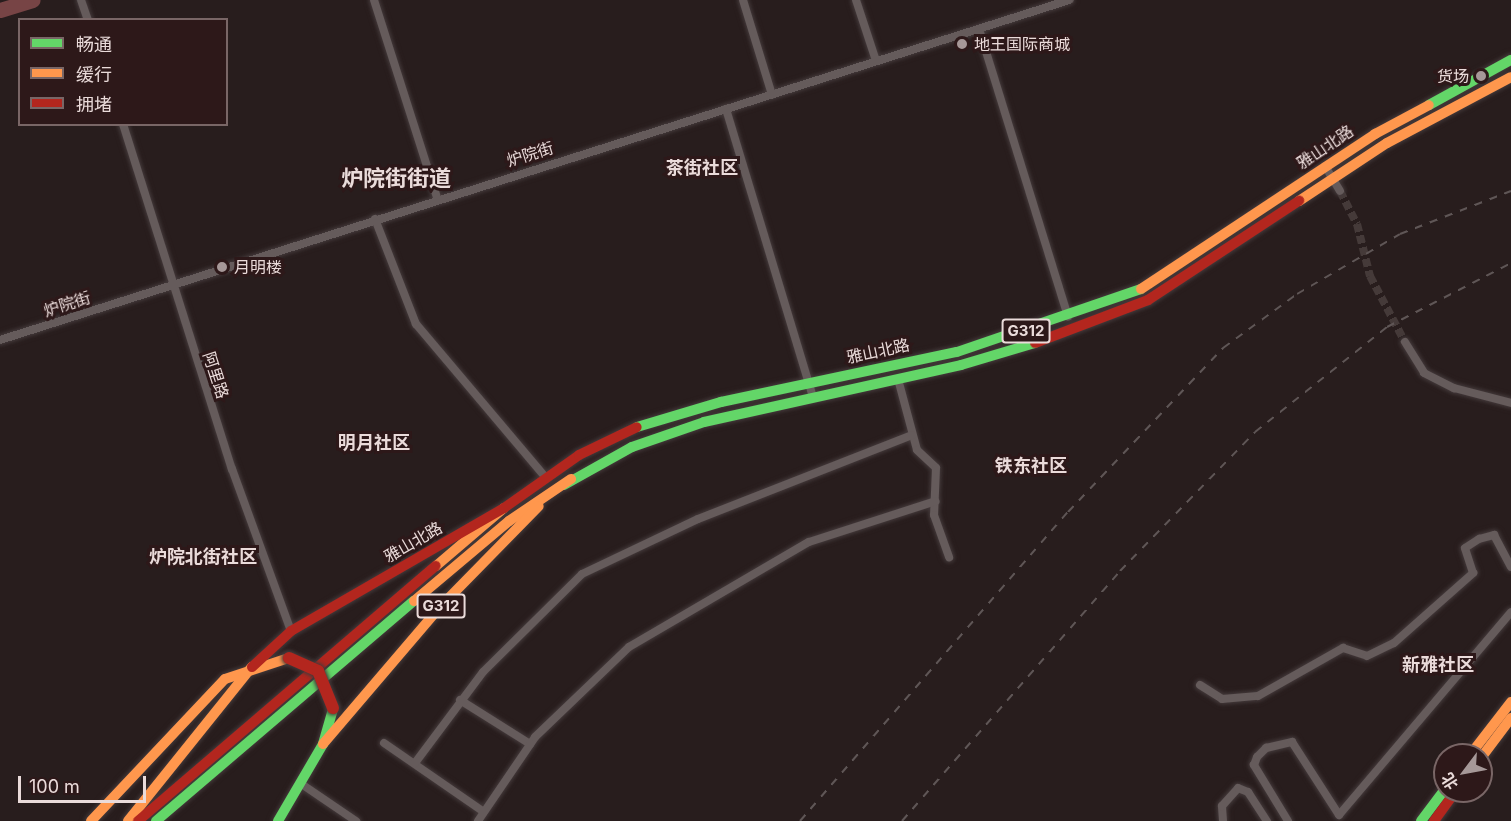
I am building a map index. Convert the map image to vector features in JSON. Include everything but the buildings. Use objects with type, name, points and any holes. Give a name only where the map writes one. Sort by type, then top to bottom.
[{"type":"main road","name":"雅山北路","points":[[252,667],[291,631],[504,508],[546,478],[636,427],[808,383],[957,352],[1068,317],[1144,288],[1325,165],[1511,60]]},
{"type":"main road","name":"雅山北路","points":[[156,821],[508,521],[571,479],[632,447],[704,422],[898,379],[1054,338],[1148,300],[1387,143],[1511,76]]},
{"type":"main road","name":"雅山北路","points":[[323,744],[440,607],[571,479]]},
{"type":"main road","points":[[138,821],[504,508]]},
{"type":"main road","points":[[128,821],[252,667],[289,658],[318,671],[333,708],[323,744]]},
{"type":"main road","name":"G312","points":[[91,821],[214,689],[252,667]]},
{"type":"main road","points":[[1479,743],[1511,702]]},
{"type":"main road","points":[[1492,743],[1511,718]]},
{"type":"main road","name":"G312","points":[[278,821],[323,744]]},
{"type":"main road","points":[[1421,821],[1434,803]]},
{"type":"main road","points":[[1434,821],[1447,803]]},
{"type":"street","points":[[81,0],[87,18]]},
{"type":"street","points":[[374,0],[437,197]]},
{"type":"street","points":[[743,0],[772,95]]},
{"type":"street","points":[[856,0],[876,62]]},
{"type":"street","name":"炉院街","points":[[0,340],[172,286],[437,197],[772,95],[1069,0]]},
{"type":"street","points":[[979,29],[1068,317]]},
{"type":"street","points":[[726,109],[813,398]]},
{"type":"street","name":"阿里路","points":[[124,126],[172,286],[279,608],[291,631]]},
{"type":"street","points":[[1325,165],[1340,191]]},
{"type":"street","points":[[375,219],[416,324],[546,478]]},
{"type":"street","points":[[1405,342],[1424,373],[1454,388],[1511,403]]},
{"type":"street","points":[[898,379],[917,450],[936,468],[934,515],[949,557]]},
{"type":"street","points":[[415,763],[460,700],[582,574],[698,519],[912,435]]},
{"type":"street","points":[[478,821],[530,744],[629,647],[809,542],[936,501]]},
{"type":"street","points":[[1200,685],[1210,697],[1222,699],[1258,696],[1343,648],[1367,656],[1394,643],[1473,573],[1465,548],[1479,539],[1494,535],[1511,567]]},
{"type":"street","points":[[1288,821],[1254,765],[1257,757],[1266,748],[1292,742],[1339,815],[1511,612]]},
{"type":"street","points":[[460,700],[530,744]]},
{"type":"street","points":[[384,743],[484,812]]},
{"type":"street","points":[[300,783],[356,821]]},
{"type":"street","points":[[1222,821],[1222,806],[1238,788],[1248,792],[1267,821]]},
{"type":"waterway","points":[[0,10],[32,0]]},
{"type":"tunnel","points":[[1340,191],[1357,224],[1370,276],[1405,342]]},
{"type":"railway","points":[[800,821],[1068,512],[1223,348],[1297,294],[1400,234],[1511,191]]},
{"type":"railway","points":[[902,821],[1120,571],[1255,432],[1387,327],[1511,263]]},
{"type":"traffic: fast","points":[[1429,105],[1511,60]]},
{"type":"traffic: fast","points":[[637,427],[721,402],[957,352],[1141,289]]},
{"type":"traffic: fast","points":[[564,485],[632,447],[704,422],[961,365],[1035,343]]},
{"type":"traffic: fast","points":[[156,821],[414,601]]},
{"type":"traffic: fast","points":[[278,821],[323,744],[333,708]]},
{"type":"traffic: fast","points":[[1421,821],[1434,803]]},
{"type":"traffic: slow","points":[[1299,201],[1387,143],[1511,77]]},
{"type":"traffic: slow","points":[[1141,289],[1375,134],[1429,105]]},
{"type":"traffic: slow","points":[[414,601],[509,521],[571,479]]},
{"type":"traffic: slow","points":[[323,744],[440,607],[539,506]]},
{"type":"traffic: slow","points":[[436,566],[504,508]]},
{"type":"traffic: slow","points":[[91,821],[225,679],[289,658]]},
{"type":"traffic: slow","points":[[128,821],[252,667]]},
{"type":"traffic: slow","points":[[1479,743],[1511,702]]},
{"type":"traffic: slow","points":[[1492,743],[1511,718]]},
{"type":"traffic: jam","points":[[1035,343],[1148,300],[1299,201]]},
{"type":"traffic: jam","points":[[252,667],[291,631],[504,508],[579,455],[637,427]]},
{"type":"traffic: jam","points":[[138,821],[436,566]]},
{"type":"traffic: jam","points":[[289,658],[318,671],[333,708]]},
{"type":"traffic: jam","points":[[1434,821],[1447,803]]},
{"type":"place","name":"地王国际商城","points":[[962,44]]},
{"type":"place","name":"货场","points":[[1481,76]]},
{"type":"place","name":"月明楼","points":[[222,267]]},
{"type":"district","name":"茶街社区","points":[[702,168]]},
{"type":"district","name":"炉院街街道","points":[[396,179]]},
{"type":"district","name":"明月社区","points":[[374,443]]},
{"type":"district","name":"铁东社区","points":[[1031,466]]},
{"type":"district","name":"炉院北街社区","points":[[203,557]]},
{"type":"district","name":"新雅社区","points":[[1438,665]]}]
